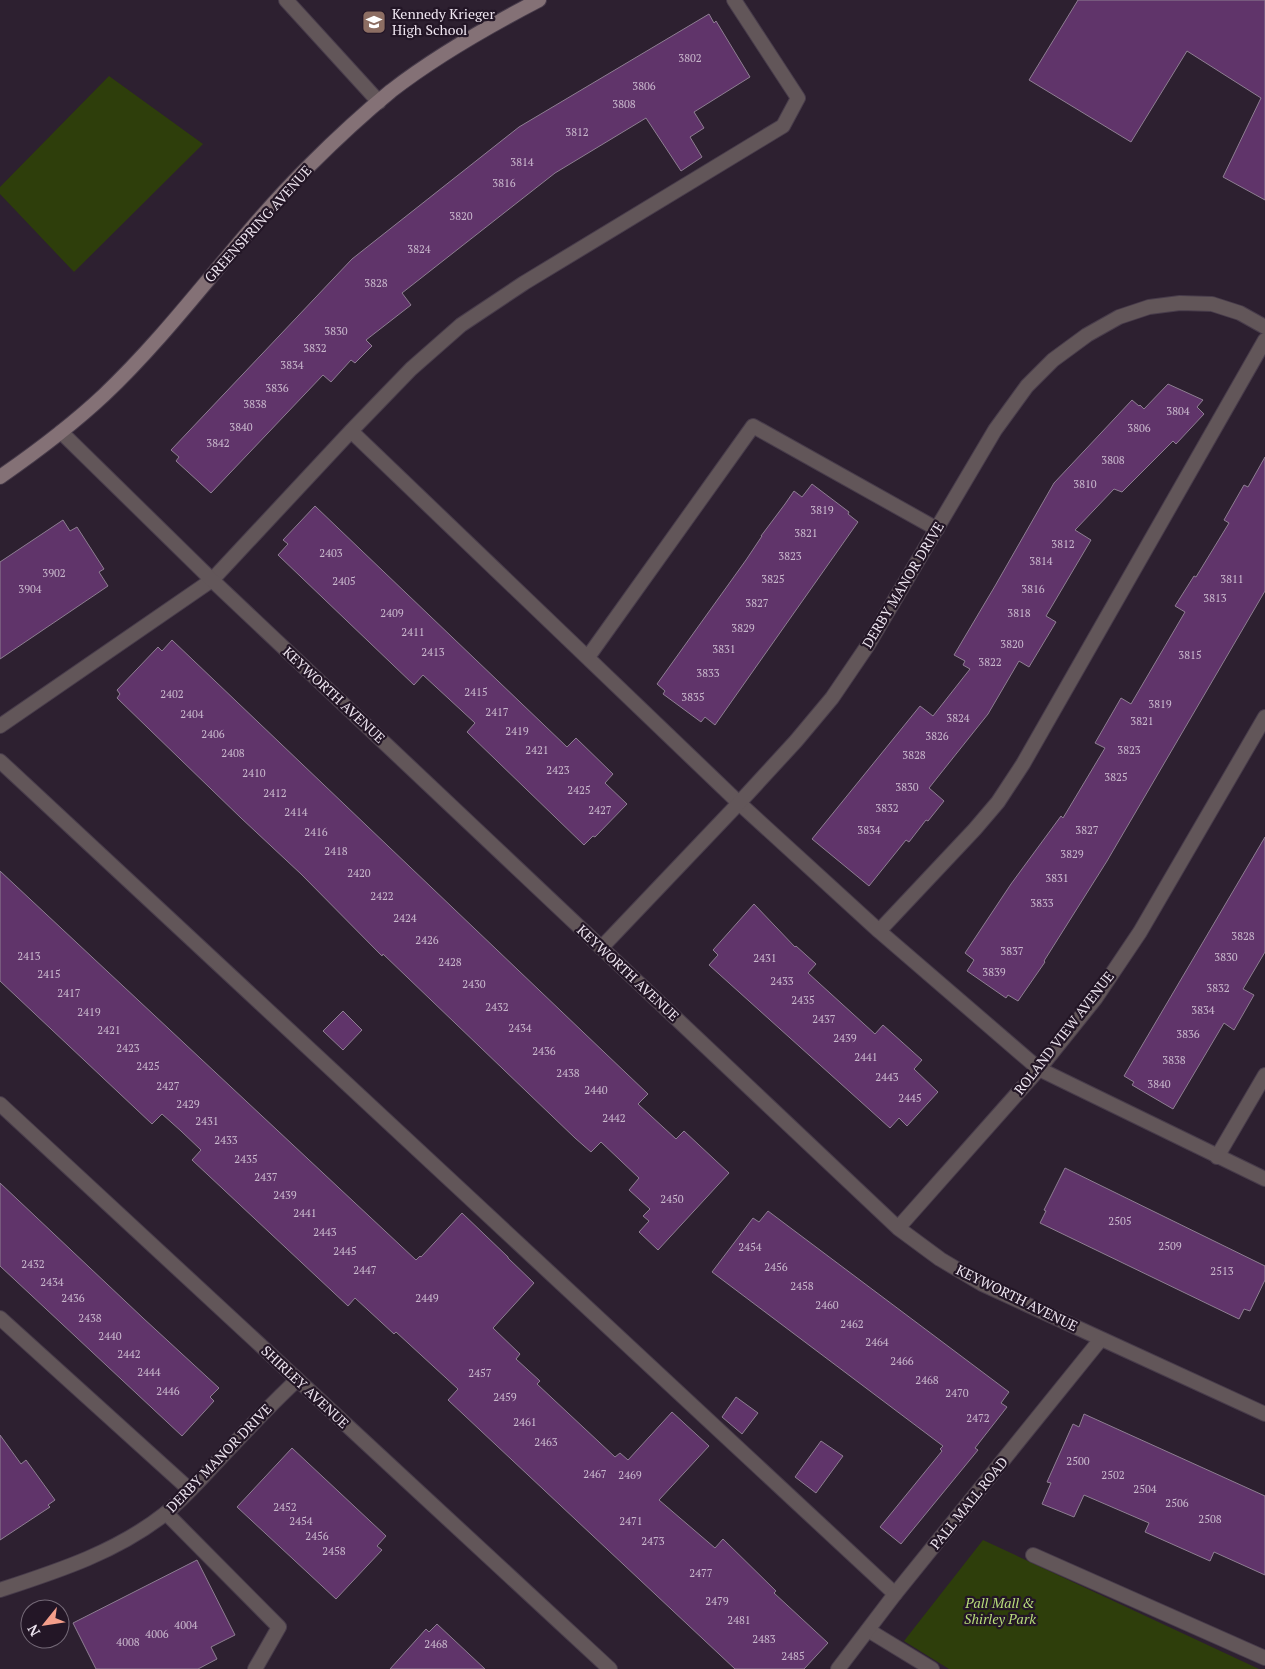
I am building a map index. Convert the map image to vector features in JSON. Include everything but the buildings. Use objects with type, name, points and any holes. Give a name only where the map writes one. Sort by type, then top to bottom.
[{"type":"main road","name":"GREENSPRING AVENUE","points":[[0,477],[61,432],[104,395],[149,349],[268,209],[310,165],[379,102],[448,52],[539,0]]},
{"type":"street","points":[[286,0],[379,102]]},
{"type":"street","points":[[0,726],[212,580],[411,369],[461,325],[524,283],[783,126],[798,98],[734,0]]},
{"type":"street","name":"DERBY MANOR DRIVE","points":[[601,948],[740,803],[832,698],[868,645],[995,430],[1027,386],[1053,360],[1087,335],[1119,317],[1149,307],[1180,303],[1212,304],[1240,313],[1265,327]]},
{"type":"street","points":[[879,931],[981,822],[998,802],[1023,764],[1265,340]]},
{"type":"street","points":[[588,657],[753,426],[937,529]]},
{"type":"street","points":[[351,431],[740,803],[879,931],[1038,1069],[1265,1180]]},
{"type":"street","name":"KEYWORTH AVENUE","points":[[61,432],[212,580],[898,1228],[940,1259],[982,1284],[1265,1414]]},
{"type":"street","name":"ROLAND VIEW AVENUE","points":[[898,1228],[1038,1069],[1094,999],[1140,932],[1265,717]]},
{"type":"street","points":[[0,761],[896,1594]]},
{"type":"street","points":[[1217,1156],[1265,1075]]},
{"type":"street","name":"SHIRLEY AVENUE","points":[[0,1104],[610,1669]]},
{"type":"street","points":[[0,1318],[190,1490]]},
{"type":"street","name":"PALL MALL ROAD","points":[[838,1669],[1101,1339]]},
{"type":"street","name":"DERBY MANOR DRIVE","points":[[0,1590],[57,1571],[98,1554],[134,1535],[166,1513],[297,1380]]},
{"type":"street","points":[[166,1513],[279,1627],[255,1669]]},
{"type":"street","points":[[1033,1555],[1265,1658]]},
{"type":"street","points":[[868,1630],[932,1669]]},
{"type":"green space","points":[[109,76],[203,144],[74,272],[0,194],[0,187]]},
{"type":"green space","name":"Pall Mall & Shirley Park","points":[[983,1540],[1259,1669],[949,1669],[904,1641]]},
{"type":"place","name":"Kennedy Krieger High School","points":[[374,22]]}]
